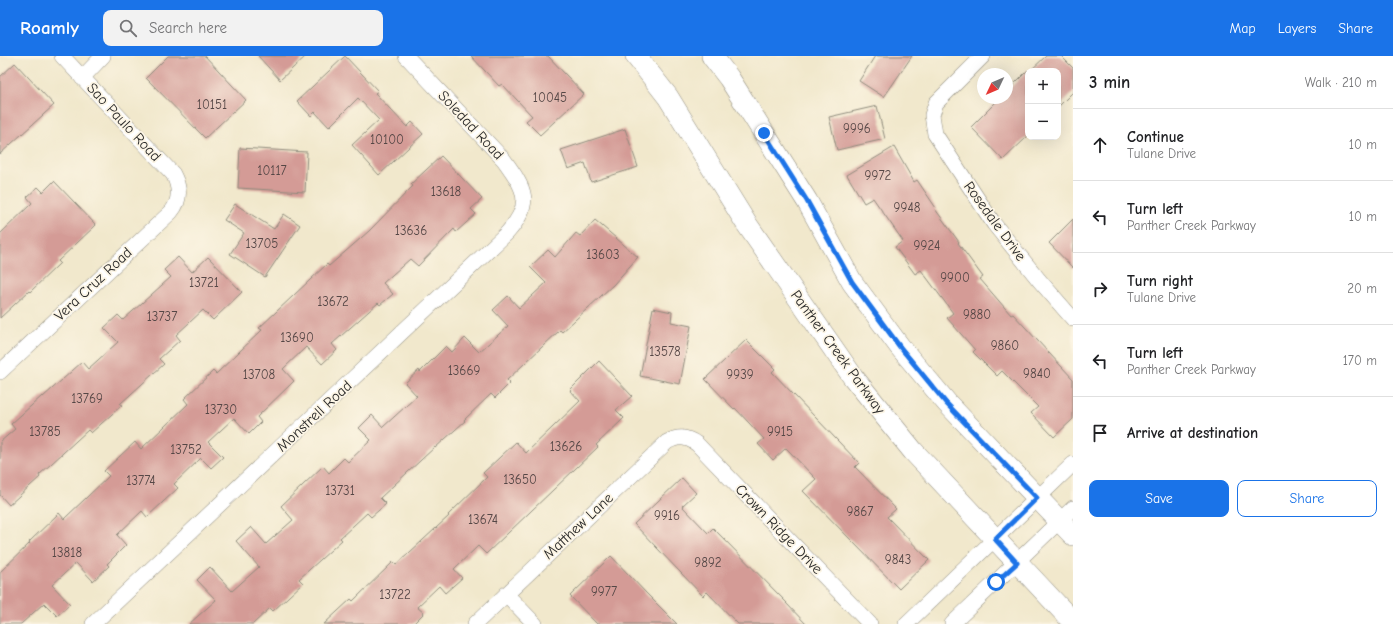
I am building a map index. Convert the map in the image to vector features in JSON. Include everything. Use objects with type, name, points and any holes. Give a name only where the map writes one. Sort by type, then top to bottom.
[{"type":"main road","name":"Panther Creek Parkway","points":[[636,56],[668,97],[746,223],[852,377],[913,451],[1073,622]]},
{"type":"main road","points":[[712,56],[729,78],[807,201],[852,282],[900,347],[946,403],[1037,498],[1068,521]]},
{"type":"street","name":"Sao Paulo Road","points":[[62,56],[172,174],[178,185],[178,192]]},
{"type":"street","points":[[82,78],[103,56]]},
{"type":"street","name":"Soledad Road","points":[[406,56],[504,160],[520,183],[524,201]]},
{"type":"street","name":"Rosedale Drive","points":[[983,56],[936,103],[932,115],[935,134],[994,224],[1039,280],[1073,319]]},
{"type":"street","name":"Vera Cruz Road","points":[[0,372],[171,212],[178,200],[178,192]]},
{"type":"street","name":"Monstrell Road","points":[[93,624],[507,234],[518,219],[524,201]]},
{"type":"street","name":"Matthew Lane","points":[[475,624],[666,442],[677,437],[686,438]]},
{"type":"street","name":"Crown Ridge Drive","points":[[686,438],[697,444],[870,624]]},
{"type":"street","points":[[906,624],[1073,464]]},
{"type":"street","points":[[952,624],[1017,563],[1068,521]]},
{"type":"street","points":[[506,594],[535,624]]},
{"type":"building","points":[[168,56],[205,56],[246,100],[205,138],[146,78]]},
{"type":"building","points":[[258,56],[306,56],[280,80]]},
{"type":"building","points":[[345,56],[378,91],[375,93],[407,127],[412,122],[423,134],[379,175],[352,145],[379,120],[358,98],[329,127],[315,112],[311,116],[297,101]]},
{"type":"building","points":[[471,56],[548,56],[584,94],[540,135],[526,121],[532,116],[502,84],[499,86]]},
{"type":"building","points":[[875,56],[912,56],[884,97],[859,81]]},
{"type":"building","points":[[1046,56],[1061,56],[1073,68],[1073,92],[1061,104],[1061,68],[1033,68]]},
{"type":"building","points":[[15,63],[54,105],[0,154],[0,77]]},
{"type":"building","points":[[1025,73],[1025,139],[1003,160],[971,127],[994,104],[1013,104],[1013,85]]},
{"type":"building","points":[[877,106],[885,139],[837,150],[829,117]]},
{"type":"building","points":[[625,129],[638,167],[591,182],[585,163],[568,169],[561,150]]},
{"type":"building","points":[[894,147],[914,182],[917,180],[936,208],[935,209],[959,242],[958,243],[983,277],[980,279],[1011,315],[1013,314],[1073,379],[1073,419],[1054,437],[1031,413],[1038,407],[1002,371],[997,376],[973,352],[975,350],[947,318],[953,313],[921,270],[915,274],[895,247],[903,241],[873,198],[864,203],[847,175]]},
{"type":"building","points":[[240,148],[307,152],[305,192],[238,188]]},
{"type":"building","points":[[441,156],[482,199],[471,209],[476,214],[456,232],[454,229],[418,266],[410,259],[383,283],[393,294],[380,305],[378,303],[332,344],[337,350],[322,364],[306,347],[283,369],[294,381],[257,417],[261,422],[249,434],[234,418],[208,442],[223,457],[211,468],[201,458],[174,484],[178,488],[147,517],[142,511],[117,535],[126,545],[107,564],[109,566],[93,581],[76,563],[52,585],[70,604],[57,616],[44,603],[21,624],[0,624],[0,572],[59,513],[64,519],[109,476],[104,471],[135,442],[141,449],[188,404],[184,399],[213,371],[216,374],[262,330],[259,328],[327,264],[329,266],[369,231],[413,186],[411,184]]},
{"type":"building","points":[[54,181],[96,225],[58,261],[60,263],[0,318],[0,234],[32,203],[27,197],[38,187],[43,192]]},
{"type":"building","points":[[235,204],[274,229],[284,214],[300,225],[265,277],[230,254],[244,233],[224,220]]},
{"type":"building","points":[[1073,219],[1073,268],[1049,243]]},
{"type":"building","points":[[595,220],[638,257],[613,285],[562,332],[560,330],[507,380],[510,383],[495,398],[491,394],[464,420],[465,421],[380,498],[386,504],[371,517],[367,513],[340,538],[342,540],[299,579],[303,583],[273,611],[270,608],[253,624],[189,624],[216,600],[197,580],[210,567],[232,591],[259,567],[236,541],[251,527],[266,544],[293,520],[281,506],[323,466],[329,473],[344,458],[348,462],[371,440],[359,428],[372,415],[383,427],[417,396],[405,383],[419,370],[420,372],[446,346],[452,352],[465,338],[479,352],[508,326],[493,310],[508,296],[519,308],[546,283],[530,267],[548,250],[555,257],[576,233],[580,236]]},
{"type":"building","points":[[178,257],[192,272],[208,257],[242,292],[213,320],[203,310],[176,335],[180,340],[159,359],[164,364],[91,433],[88,430],[9,505],[0,495],[0,442],[15,429],[11,424],[82,362],[88,369],[118,342],[104,328],[118,315],[123,320],[171,277],[164,270]]},
{"type":"building","points":[[653,308],[672,312],[671,322],[691,326],[680,384],[640,376]]},
{"type":"building","points":[[746,340],[775,369],[772,372],[859,463],[855,467],[896,509],[887,517],[929,560],[899,589],[803,491],[816,479],[786,448],[773,460],[758,444],[764,439],[705,379]]},
{"type":"building","points":[[599,361],[632,396],[616,410],[624,418],[596,445],[598,447],[486,554],[478,546],[454,569],[462,578],[445,593],[439,586],[417,607],[424,613],[413,624],[324,624],[351,599],[353,601],[393,562],[396,565],[449,516],[448,515],[487,477],[483,473],[516,442],[526,453],[580,401],[570,390]]},
{"type":"building","points":[[682,478],[696,493],[682,506],[708,533],[713,528],[806,624],[738,624],[707,592],[703,596],[634,524]]},
{"type":"building","points":[[611,556],[677,624],[597,624],[570,596]]},
{"type":"route","points":[[764,133],[807,201],[852,282],[900,347],[946,403],[1037,498],[995,539],[1017,563],[996,582]]}]
